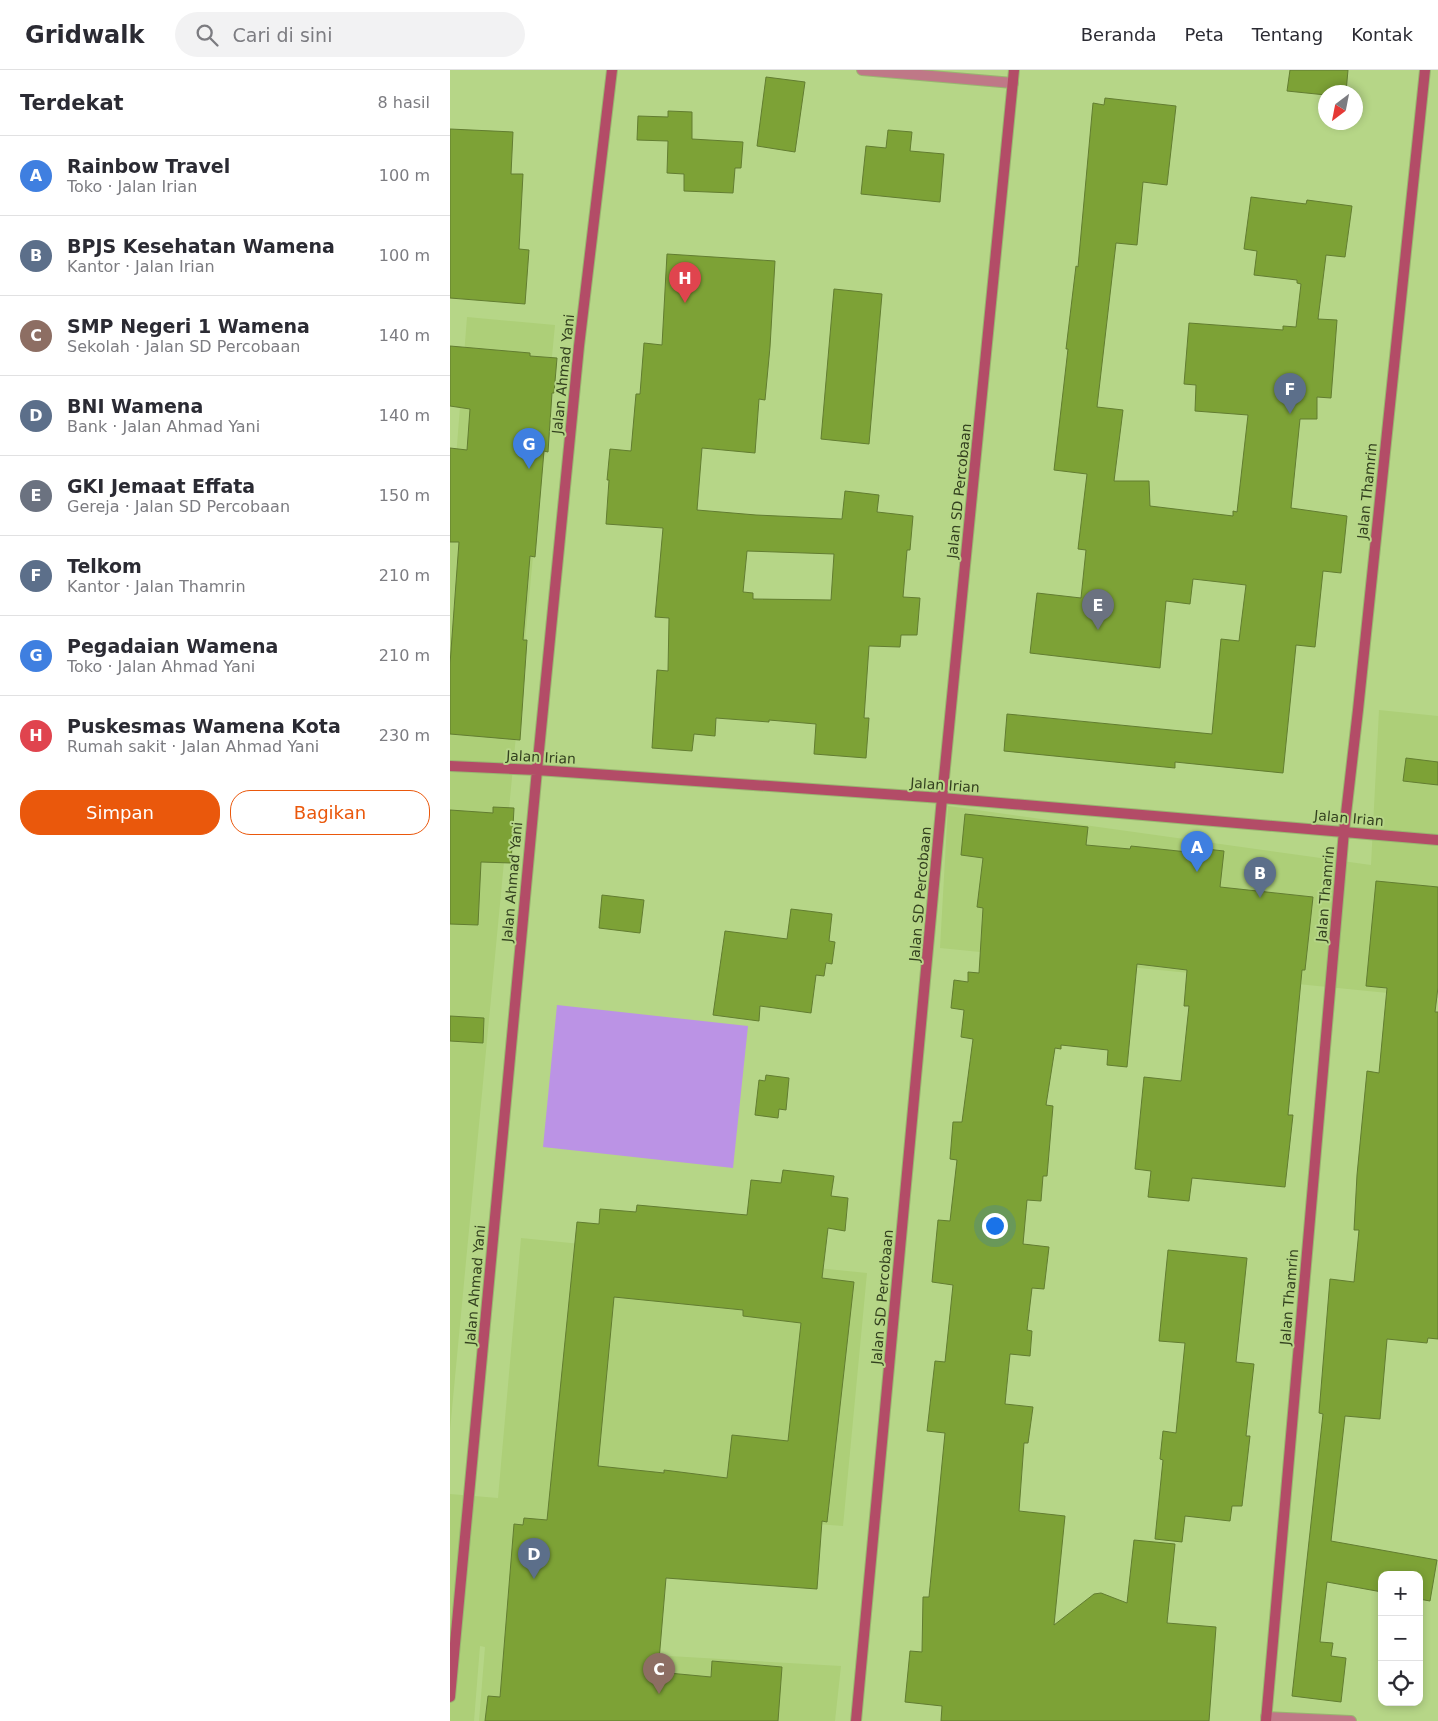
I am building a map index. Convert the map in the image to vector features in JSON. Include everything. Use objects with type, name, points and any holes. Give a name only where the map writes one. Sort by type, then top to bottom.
[{"type":"street","name":"Jalan Ahmad Yani","points":[[450,1697],[537,770],[579,346],[612,70]]},
{"type":"street","points":[[862,70],[1013,83]]},
{"type":"street","name":"Jalan SD Percobaan","points":[[856,1721],[942,798],[1014,70]]},
{"type":"street","name":"Jalan Thamrin","points":[[1266,1719],[1344,831],[1425,70]]},
{"type":"street","name":"Jalan Irian","points":[[450,766],[537,770],[942,798],[1438,840]]},
{"type":"street","points":[[1266,1719],[1351,1721]]},
{"type":"shaded area","points":[[467,317],[555,325],[450,1430],[450,535]]},
{"type":"shaded area","points":[[1379,710],[1438,716],[1438,998],[940,948],[948,806],[1371,865]]},
{"type":"shaded area","points":[[557,1005],[748,1026],[733,1168],[543,1147]]},
{"type":"shaded area","points":[[521,1238],[867,1273],[843,1526],[592,1507],[583,1651],[841,1666],[835,1721],[479,1721],[485,1647],[480,1646],[474,1721],[450,1721],[450,1494],[498,1498]]},
{"type":"building","points":[[1290,70],[1348,70],[1347,85],[1318,85],[1318,94],[1287,91]]},
{"type":"building","points":[[766,77],[805,82],[795,152],[757,146]]},
{"type":"building","points":[[1105,98],[1176,106],[1167,185],[1143,182],[1137,245],[1116,243],[1097,407],[1123,410],[1114,481],[1149,481],[1150,506],[1233,516],[1233,511],[1237,512],[1248,415],[1195,411],[1196,385],[1184,384],[1189,323],[1283,330],[1283,326],[1296,327],[1301,284],[1297,283],[1297,280],[1254,275],[1257,251],[1244,249],[1251,197],[1306,204],[1307,200],[1352,206],[1345,257],[1326,255],[1318,319],[1337,320],[1331,398],[1317,397],[1317,419],[1300,419],[1291,508],[1347,516],[1341,573],[1323,571],[1315,647],[1296,645],[1283,773],[1175,762],[1175,768],[1004,751],[1007,714],[1212,734],[1221,639],[1239,641],[1246,585],[1193,579],[1190,604],[1166,601],[1160,668],[1030,653],[1037,593],[1081,598],[1086,550],[1078,549],[1087,474],[1054,470],[1068,349],[1066,349],[1076,266],[1078,267],[1093,103],[1104,105]]},
{"type":"building","points":[[668,111],[692,112],[692,139],[743,142],[741,168],[735,168],[733,193],[684,191],[684,174],[667,173],[668,141],[637,140],[638,116],[668,117]]},
{"type":"building","points":[[450,129],[513,132],[511,174],[523,174],[519,249],[529,250],[525,304],[450,298]]},
{"type":"building","points":[[888,130],[912,132],[910,151],[944,154],[940,202],[861,194],[866,146],[886,148]]},
{"type":"building","points":[[667,254],[775,261],[765,400],[759,399],[755,453],[702,448],[697,510],[842,519],[845,491],[879,495],[877,512],[913,516],[910,550],[907,550],[903,597],[920,598],[917,635],[901,635],[900,647],[869,646],[864,718],[869,718],[866,758],[814,754],[816,724],[769,720],[769,722],[716,718],[715,736],[694,734],[692,751],[652,748],[657,670],[668,671],[669,618],[655,617],[663,528],[606,524],[609,480],[607,480],[610,449],[631,451],[636,394],[640,394],[644,343],[662,345]],"holes":[[[747,551],[834,554],[831,600],[753,599],[753,593],[743,592]]]},
{"type":"building","points":[[834,289],[882,294],[869,444],[821,439]]},
{"type":"building","points":[[450,346],[530,353],[530,356],[557,358],[554,393],[552,393],[548,452],[544,451],[535,557],[530,556],[523,640],[527,640],[520,740],[450,734],[450,664],[459,542],[450,542],[450,448],[467,450],[470,409],[450,406]]},
{"type":"building","points":[[1406,758],[1438,762],[1438,785],[1403,781]]},
{"type":"building","points":[[493,807],[514,808],[511,863],[481,862],[478,925],[450,924],[450,810],[493,813]]},
{"type":"building","points":[[965,814],[1088,827],[1086,845],[1130,849],[1131,846],[1197,853],[1197,848],[1224,851],[1220,887],[1313,897],[1305,970],[1302,970],[1288,1115],[1293,1115],[1285,1187],[1192,1178],[1189,1201],[1148,1197],[1151,1171],[1135,1169],[1144,1077],[1181,1081],[1189,1006],[1184,1006],[1187,970],[1137,964],[1127,1067],[1107,1065],[1108,1050],[1061,1045],[1061,1049],[1055,1048],[1046,1105],[1053,1106],[1047,1176],[1043,1176],[1041,1201],[1027,1200],[1023,1244],[1049,1247],[1044,1289],[1032,1288],[1027,1330],[1032,1331],[1030,1356],[1010,1354],[1005,1404],[1033,1407],[1028,1443],[1024,1443],[1019,1511],[1065,1516],[1054,1625],[1094,1594],[1101,1593],[1127,1603],[1134,1540],[1175,1544],[1167,1623],[1216,1627],[1209,1721],[941,1721],[942,1706],[905,1702],[910,1651],[922,1652],[923,1597],[929,1597],[945,1433],[927,1431],[935,1361],[945,1362],[953,1285],[932,1282],[938,1220],[950,1221],[957,1160],[950,1159],[953,1122],[962,1122],[973,1039],[961,1037],[964,1010],[951,1008],[954,980],[968,982],[968,972],[979,973],[983,908],[977,907],[983,858],[961,855]]},
{"type":"building","points":[[1376,881],[1438,887],[1438,987],[1435,1012],[1438,1012],[1438,1339],[1428,1338],[1427,1343],[1387,1339],[1380,1419],[1345,1416],[1331,1541],[1437,1560],[1430,1601],[1423,1600],[1423,1571],[1378,1571],[1378,1591],[1327,1582],[1320,1642],[1333,1643],[1331,1656],[1346,1658],[1341,1702],[1292,1696],[1323,1414],[1319,1413],[1330,1279],[1354,1282],[1359,1230],[1354,1230],[1357,1175],[1367,1071],[1379,1073],[1387,988],[1366,986]]},
{"type":"building","points":[[602,895],[644,900],[640,933],[599,928]]},
{"type":"building","points":[[791,909],[832,914],[829,941],[835,942],[832,964],[826,963],[824,976],[816,975],[811,1013],[760,1006],[759,1021],[713,1015],[725,931],[787,939]]},
{"type":"building","points":[[450,1016],[484,1018],[483,1043],[450,1041]]},
{"type":"building","points":[[766,1075],[789,1078],[786,1110],[779,1109],[778,1118],[755,1115],[759,1080],[765,1081]]},
{"type":"building","points":[[783,1170],[834,1176],[831,1196],[848,1198],[845,1231],[828,1228],[822,1278],[854,1282],[827,1522],[822,1521],[817,1589],[666,1578],[658,1672],[711,1677],[712,1661],[782,1667],[778,1721],[485,1721],[488,1696],[500,1697],[514,1524],[523,1525],[524,1518],[547,1520],[577,1222],[599,1224],[600,1209],[636,1212],[637,1205],[747,1215],[751,1180],[781,1183]],"holes":[[[614,1297],[743,1310],[743,1316],[801,1323],[788,1441],[732,1435],[727,1478],[664,1470],[664,1473],[598,1466]]]},
{"type":"building","points":[[1168,1250],[1247,1258],[1236,1362],[1254,1364],[1246,1436],[1250,1436],[1242,1506],[1232,1506],[1230,1521],[1185,1516],[1182,1542],[1155,1539],[1163,1460],[1160,1459],[1163,1431],[1176,1433],[1185,1343],[1159,1341]]},
{"type":"place","name":"Puskesmas Wamena Kota","points":[[685,303]]},
{"type":"place","name":"Telkom","points":[[1290,414]]},
{"type":"place","name":"Pegadaian Wamena","points":[[529,469]]},
{"type":"place","name":"GKI Jemaat Effata","points":[[1098,630]]},
{"type":"place","name":"Rainbow Travel","points":[[1197,872]]},
{"type":"place","name":"BPJS Kesehatan Wamena","points":[[1260,898]]},
{"type":"place","name":"BNI Wamena","points":[[534,1579]]},
{"type":"place","name":"SMP Negeri 1 Wamena","points":[[659,1694]]}]
